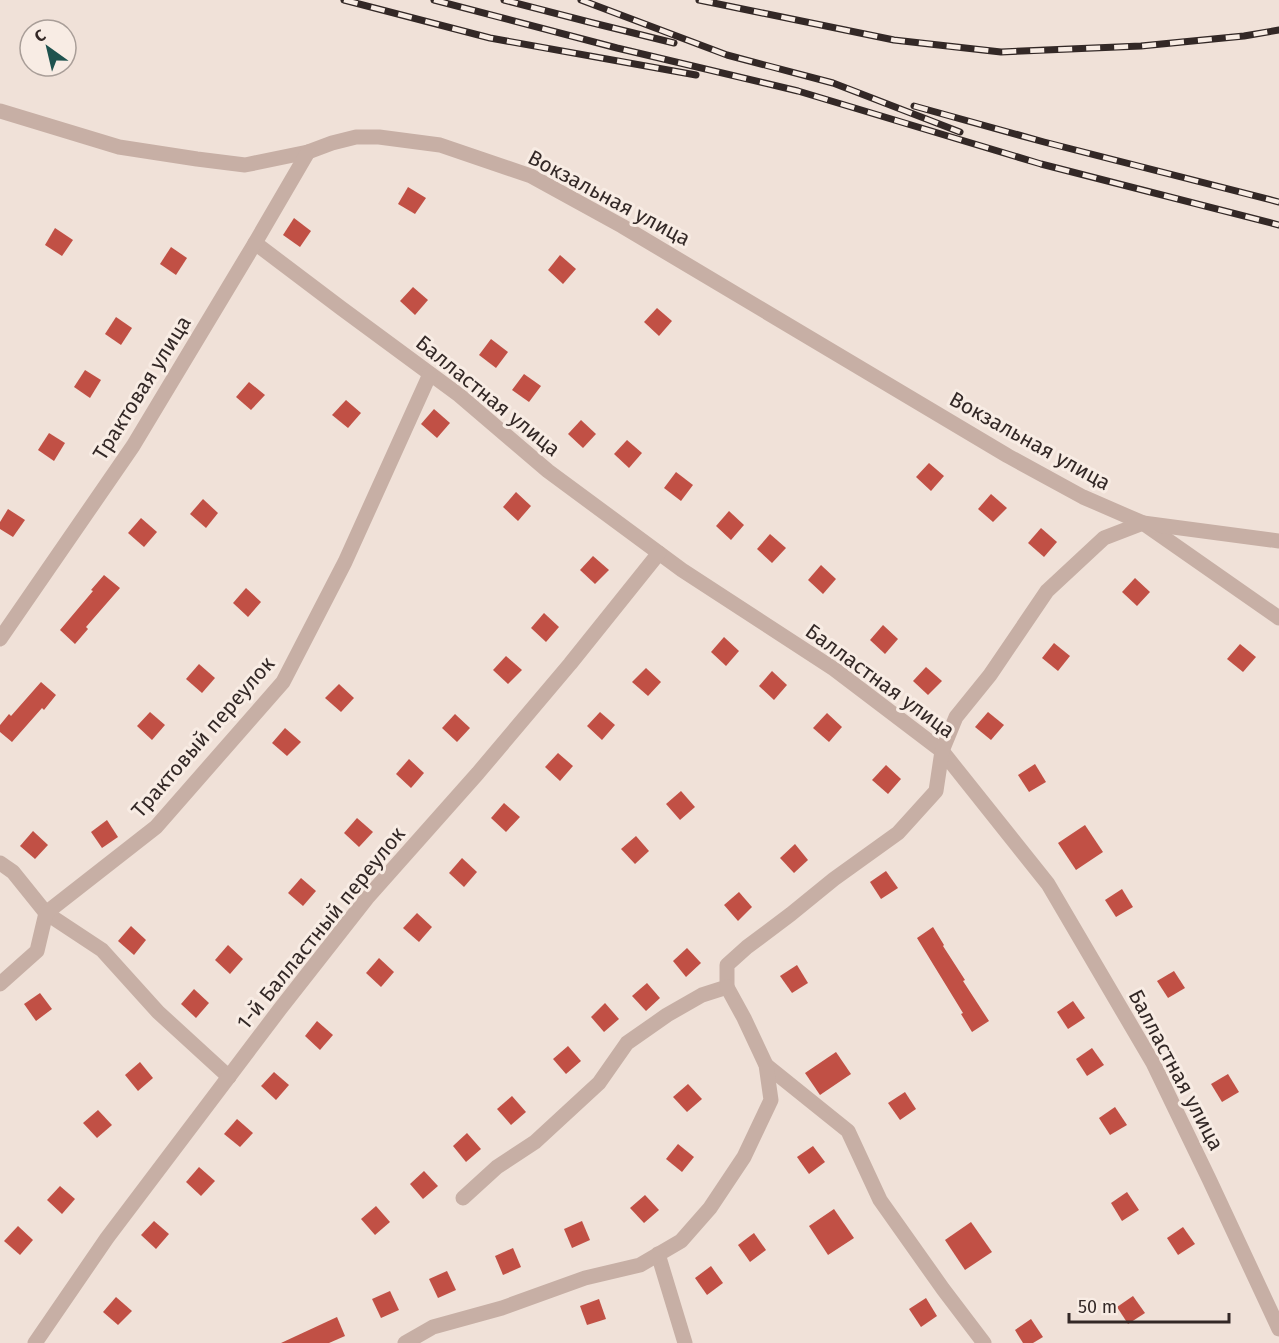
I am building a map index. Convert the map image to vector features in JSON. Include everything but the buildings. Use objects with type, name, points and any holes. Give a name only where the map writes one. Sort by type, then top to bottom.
[{"type":"street","name":"Вокзальная улица","points":[[2,115],[119,147],[245,165],[308,152],[356,137],[440,145],[531,176],[622,226],[1008,456],[1083,497],[1143,523]]},
{"type":"street","name":"Трактовая улица","points":[[0,639],[133,446],[308,152]]},
{"type":"street","name":"Балластная улица","points":[[255,243],[459,395],[548,471],[682,570],[834,669],[942,751],[1048,884],[1153,1063],[1279,1329]]},
{"type":"street","name":"Трактовый переулок","points":[[46,913],[156,827],[284,682],[345,562],[430,374]]},
{"type":"street","points":[[405,1343],[433,1327],[502,1308],[585,1278],[640,1265],[681,1241],[710,1208],[744,1157],[771,1100],[766,1065],[727,987],[728,965],[747,947],[834,879],[898,833],[936,791],[942,751],[956,717],[990,675],[1047,591],[1104,538],[1143,523],[1279,541]]},
{"type":"street","points":[[1143,523],[1279,618]]},
{"type":"street","name":"1-й Балластный переулок","points":[[35,1343],[107,1238],[367,898],[478,773],[659,553]]},
{"type":"street","points":[[0,863],[13,872],[46,913],[102,950],[158,1012],[229,1077]]},
{"type":"street","points":[[0,984],[37,951],[46,913]]},
{"type":"street","points":[[463,1198],[497,1167],[535,1142],[599,1083],[627,1043],[667,1015],[702,995],[727,987]]},
{"type":"street","points":[[766,1065],[848,1131],[880,1200],[984,1343]]},
{"type":"street","points":[[658,1254],[685,1343]]},
{"type":"railway","points":[[344,0],[490,38],[696,75]]},
{"type":"railway","points":[[434,0],[617,48],[798,91],[1041,164],[1279,225]]},
{"type":"railway","points":[[504,0],[674,43]]},
{"type":"railway","points":[[581,0],[727,55],[833,83],[960,132]]},
{"type":"railway","points":[[699,0],[894,40],[1001,52],[1141,46],[1244,36],[1279,30]]},
{"type":"railway","points":[[914,106],[1279,202]]}]
